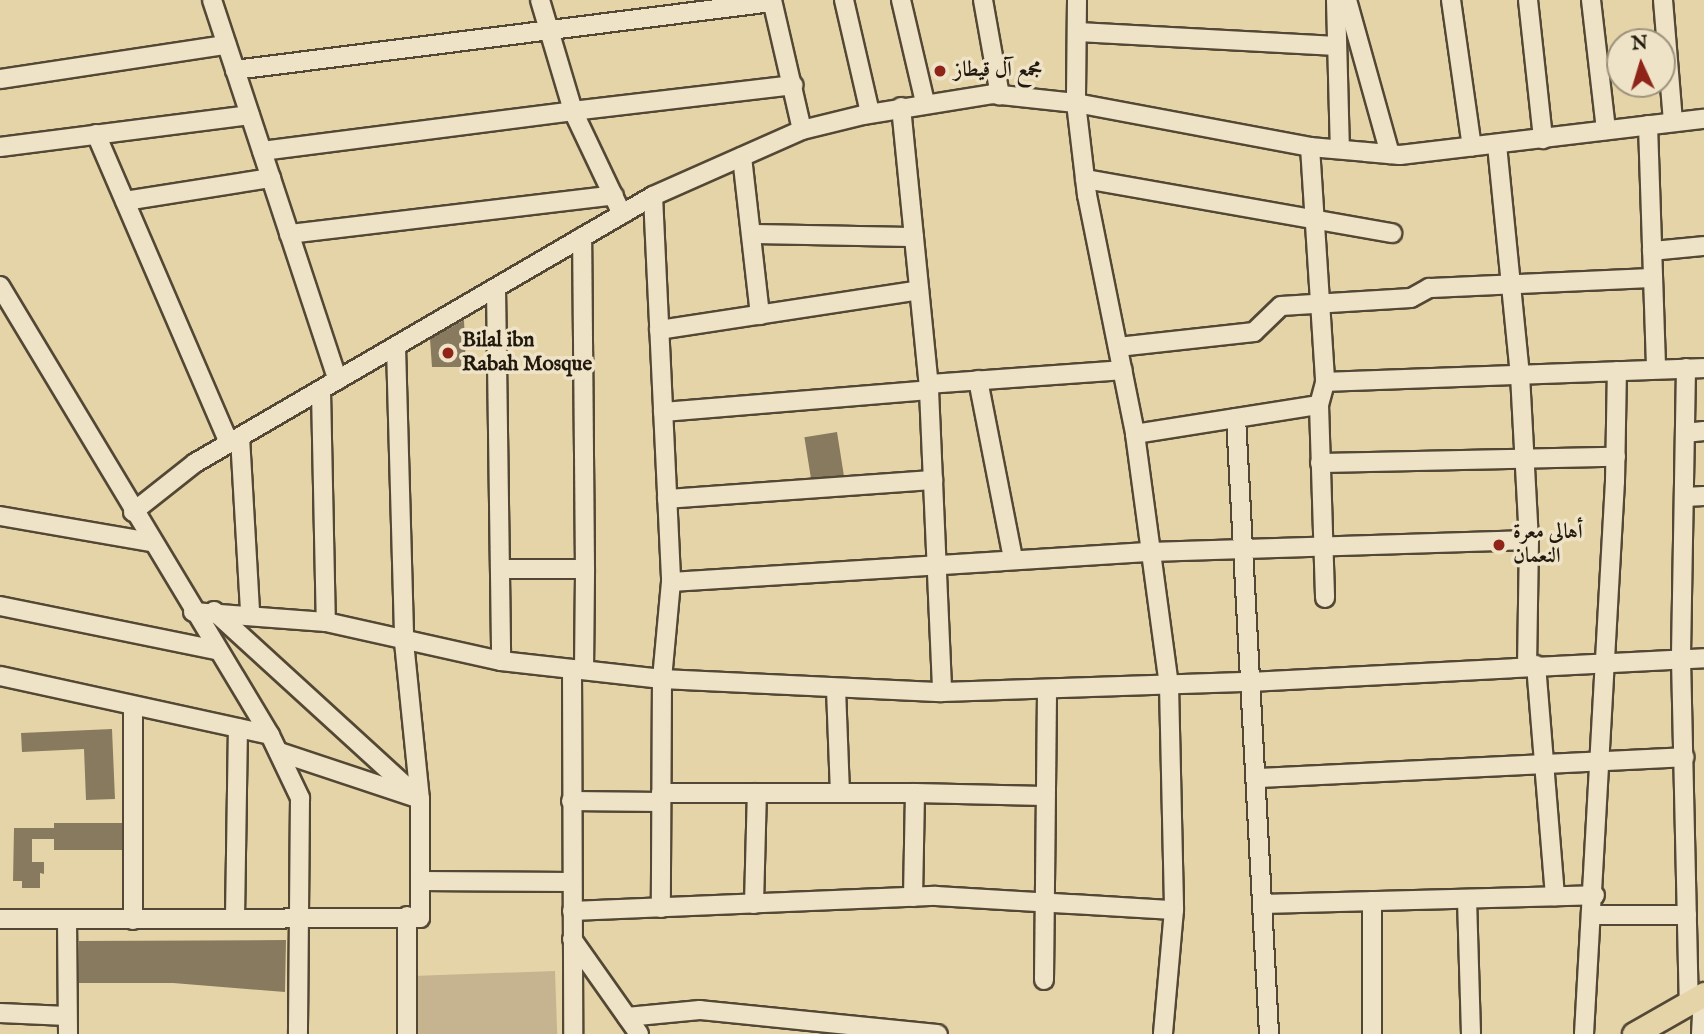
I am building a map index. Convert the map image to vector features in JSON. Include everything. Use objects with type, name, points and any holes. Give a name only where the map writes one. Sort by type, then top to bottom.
[{"type":"main road","points":[[1634,1034],[1699,998]]},
{"type":"street","points":[[212,0],[338,380]]},
{"type":"street","points":[[540,0],[573,111],[622,214]]},
{"type":"street","points":[[844,0],[870,113]]},
{"type":"street","points":[[901,0],[925,102]]},
{"type":"street","points":[[983,0],[1000,95]]},
{"type":"street","points":[[1077,0],[1076,103],[1085,180],[1135,434],[1169,685],[1174,910],[1163,1034]]},
{"type":"street","points":[[1336,0],[1340,149]]},
{"type":"street","points":[[1347,0],[1390,154]]},
{"type":"street","points":[[1451,0],[1472,148]]},
{"type":"street","points":[[1528,0],[1543,138]]},
{"type":"street","points":[[1591,0],[1606,130]]},
{"type":"street","points":[[1663,0],[1673,121]]},
{"type":"street","points":[[235,70],[772,1],[802,130]]},
{"type":"street","points":[[1077,32],[1337,46]]},
{"type":"street","points":[[0,79],[226,45]]},
{"type":"street","points":[[262,151],[793,85]]},
{"type":"street","points":[[133,512],[195,463],[653,196],[802,130],[925,102],[1000,95],[1076,103],[1310,146],[1390,154],[1472,148],[1704,119]]},
{"type":"street","points":[[901,107],[929,387],[942,692]]},
{"type":"street","points":[[0,147],[250,115]]},
{"type":"street","points":[[1648,124],[1656,369]]},
{"type":"street","points":[[96,134],[235,440],[250,613]]},
{"type":"street","points":[[1497,145],[1520,374],[1529,540],[1531,665],[1555,896]]},
{"type":"street","points":[[1310,146],[1325,382],[1319,405],[1325,598]]},
{"type":"street","points":[[742,157],[760,315]]},
{"type":"street","points":[[125,201],[271,178]]},
{"type":"street","points":[[1085,180],[1314,217],[1392,233]]},
{"type":"street","points":[[289,234],[614,195]]},
{"type":"street","points":[[653,196],[671,582],[662,679],[662,908]]},
{"type":"street","points":[[751,234],[914,237]]},
{"type":"street","points":[[573,1034],[571,801],[585,569],[582,237]]},
{"type":"street","points":[[1652,251],[1704,246]]},
{"type":"street","points":[[1118,347],[1254,332],[1281,306],[1411,298],[1429,288],[1653,278]]},
{"type":"street","points":[[0,286],[150,542],[270,735],[300,797],[299,1034]]},
{"type":"street","points":[[496,288],[501,661]]},
{"type":"street","points":[[659,330],[919,290]]},
{"type":"street","points":[[0,919],[133,920],[298,916],[419,918],[420,799],[404,642],[396,347]]},
{"type":"street","points":[[1325,382],[1695,368],[1685,433],[1681,659],[1687,915],[1699,998],[1701,1034]]},
{"type":"street","points":[[663,412],[978,380],[1122,370]]},
{"type":"street","points":[[1584,1034],[1595,895],[1603,661],[1616,457],[1617,371]]},
{"type":"street","points":[[978,380],[1013,559]]},
{"type":"street","points":[[321,390],[326,622]]},
{"type":"street","points":[[1135,434],[1319,405]]},
{"type":"street","points":[[1236,418],[1250,682],[1258,778],[1269,1034]]},
{"type":"street","points":[[1685,433],[1704,431]]},
{"type":"street","points":[[1320,463],[1616,457]]},
{"type":"street","points":[[667,499],[933,480]]},
{"type":"street","points":[[1685,497],[1704,496]]},
{"type":"street","points":[[0,516],[150,542]]},
{"type":"street","points":[[671,582],[937,563],[1151,552],[1529,540]]},
{"type":"street","points":[[500,569],[585,569]]},
{"type":"street","points":[[0,606],[216,650]]},
{"type":"street","points":[[214,611],[420,799]]},
{"type":"street","points":[[193,612],[250,613],[326,622],[404,642],[501,661],[662,679],[836,689],[942,692],[1169,685],[1704,658]]},
{"type":"street","points":[[0,676],[270,735]]},
{"type":"street","points":[[836,689],[840,793]]},
{"type":"street","points":[[1044,981],[1042,902],[1047,689]]},
{"type":"street","points":[[133,706],[133,920]]},
{"type":"street","points":[[235,917],[239,728]]},
{"type":"street","points":[[279,752],[420,799]]},
{"type":"street","points":[[1258,778],[1601,758],[1684,757]]},
{"type":"street","points":[[571,801],[757,793],[1044,796]]},
{"type":"street","points":[[754,904],[757,793]]},
{"type":"street","points":[[914,897],[915,793]]},
{"type":"street","points":[[420,881],[571,882]]},
{"type":"street","points":[[1262,904],[1595,895]]},
{"type":"street","points":[[572,911],[914,897],[1174,910]]},
{"type":"street","points":[[1467,898],[1471,1034]]},
{"type":"street","points":[[1372,901],[1373,1034]]},
{"type":"street","points":[[1594,915],[1687,915]]},
{"type":"street","points":[[407,916],[407,1034]]},
{"type":"street","points":[[0,1013],[68,1025],[67,919]]},
{"type":"street","points":[[572,939],[639,1034]]},
{"type":"street","points":[[627,1017],[700,1010],[938,1034]]},
{"type":"shaded area","points":[[555,971],[557,1034],[414,1034],[412,976]]},
{"type":"building","name":"Bilal ibn Rabah Mosque","points":[[464,320],[466,367],[432,367],[430,339]]},
{"type":"building","points":[[837,432],[844,475],[811,481],[804,437]]},
{"type":"building","points":[[112,729],[115,799],[86,800],[84,749],[22,752],[21,733]]},
{"type":"building","points":[[54,823],[122,823],[122,850],[54,850],[54,839],[32,839],[32,862],[44,862],[44,874],[40,873],[40,888],[22,888],[22,881],[13,881],[14,828],[54,828]]},
{"type":"building","points":[[286,940],[285,992],[173,983],[79,983],[79,941]]},
{"type":"place","name":"مجمع آل قيطاز","points":[[940,71]]},
{"type":"place","name":"Bilal ibn Rabah Mosque","points":[[448,353]]},
{"type":"place","name":"أهالي معرة النعمان","points":[[1499,545]]}]
